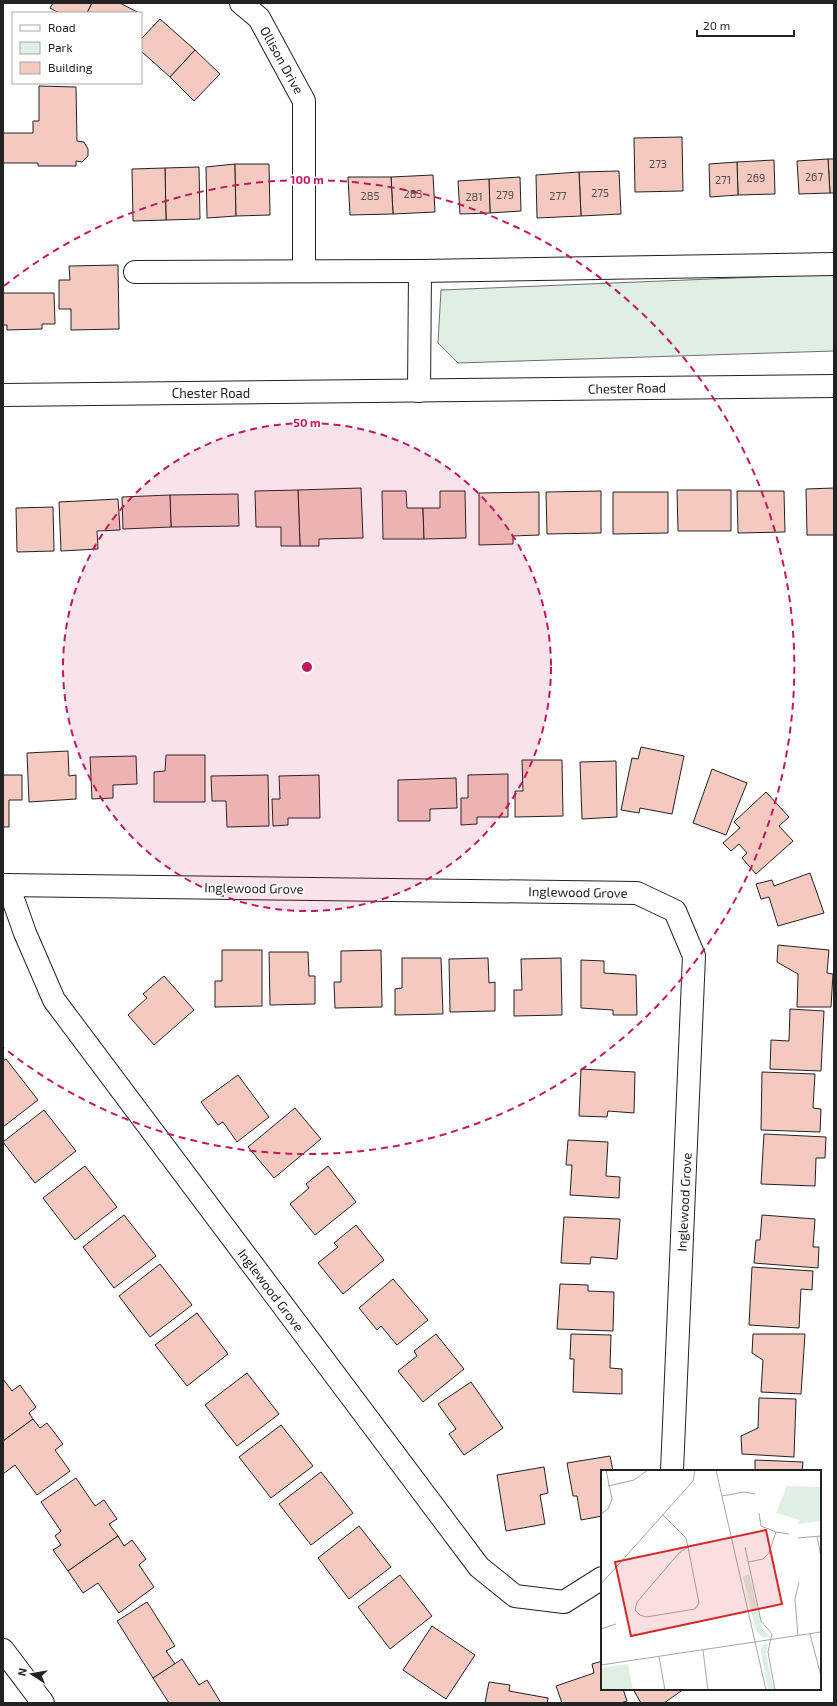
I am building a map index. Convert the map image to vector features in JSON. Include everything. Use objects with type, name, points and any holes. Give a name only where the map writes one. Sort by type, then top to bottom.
[{"type":"main road","name":"Ollison Drive","points":[[241,3],[259,18],[304,101],[304,270]]},
{"type":"main road","points":[[135,272],[304,270],[420,271],[834,264]]},
{"type":"main road","points":[[419,391],[420,271]]},
{"type":"main road","name":"Chester Road","points":[[3,395],[834,386]]},
{"type":"main road","name":"Inglewood Grove","points":[[601,1579],[564,1602],[515,1596],[479,1567],[54,1000],[6,885],[637,893],[675,911],[694,956],[672,1470]]},
{"type":"main road","points":[[3,1650],[43,1703]]},
{"type":"green space","points":[[834,274],[834,351],[458,363],[438,343],[441,290]]},
{"type":"building","points":[[53,3],[92,3],[88,12],[57,12],[50,8]]},
{"type":"building","points":[[92,3],[120,3],[137,12],[88,12]]},
{"type":"building","points":[[160,19],[195,50],[170,77],[142,52],[142,38]]},
{"type":"building","points":[[195,50],[220,74],[194,101],[170,77]]},
{"type":"building","points":[[39,86],[76,87],[77,141],[84,142],[88,149],[88,156],[82,162],[76,161],[76,166],[38,166],[38,163],[3,163],[3,133],[33,133],[33,121],[39,121]]},
{"type":"building","points":[[682,137],[683,191],[635,192],[634,138]]},
{"type":"building","points":[[828,159],[834,159],[834,193],[830,193]]},
{"type":"building","points":[[828,159],[830,193],[799,194],[797,161]]},
{"type":"building","points":[[774,160],[775,194],[738,195],[737,162]]},
{"type":"building","points":[[737,162],[738,195],[710,197],[709,164]]},
{"type":"building","points":[[235,164],[236,216],[207,218],[206,167]]},
{"type":"building","points":[[235,164],[269,164],[270,215],[236,216]]},
{"type":"building","points":[[199,167],[200,219],[166,220],[165,168]]},
{"type":"building","points":[[165,168],[166,220],[133,221],[132,169]]},
{"type":"building","points":[[619,171],[621,214],[581,216],[579,172]]},
{"type":"building","points":[[579,172],[581,216],[537,218],[536,175]]},
{"type":"building","points":[[433,175],[435,212],[393,214],[391,177]]},
{"type":"building","points":[[348,177],[391,177],[393,214],[350,215]]},
{"type":"building","points":[[520,177],[521,211],[490,213],[489,179]]},
{"type":"building","points":[[489,179],[490,213],[460,214],[458,181]]},
{"type":"building","points":[[118,265],[119,329],[71,330],[71,309],[59,309],[59,280],[70,280],[69,266]]},
{"type":"building","points":[[3,293],[54,293],[55,324],[42,324],[42,329],[7,330],[7,325],[3,325]]},
{"type":"building","points":[[361,488],[363,538],[319,539],[319,546],[300,546],[298,490]]},
{"type":"building","points":[[834,488],[834,535],[807,535],[806,489]]},
{"type":"building","points":[[298,490],[300,546],[281,546],[281,527],[256,527],[255,491]]},
{"type":"building","points":[[677,490],[731,490],[731,531],[678,531]]},
{"type":"building","points":[[382,491],[406,491],[407,508],[423,508],[424,539],[383,539]]},
{"type":"building","points":[[440,491],[465,491],[466,538],[424,539],[423,508],[440,508]]},
{"type":"building","points":[[601,491],[601,533],[547,534],[546,492]]},
{"type":"building","points":[[737,491],[784,491],[785,532],[738,533]]},
{"type":"building","points":[[539,492],[539,535],[513,536],[513,544],[479,545],[479,493]]},
{"type":"building","points":[[613,492],[668,492],[668,533],[613,534]]},
{"type":"building","points":[[238,494],[239,526],[171,527],[170,495]]},
{"type":"building","points":[[170,495],[171,527],[123,529],[122,497]]},
{"type":"building","points":[[118,499],[120,530],[97,531],[98,549],[61,551],[59,502]]},
{"type":"building","points":[[53,507],[54,551],[17,552],[16,508]]},
{"type":"building","points":[[641,747],[684,756],[672,814],[640,808],[639,813],[621,810],[632,758],[638,759]]},
{"type":"building","points":[[68,751],[69,776],[76,775],[76,799],[29,802],[27,753]]},
{"type":"building","points":[[166,755],[205,755],[205,802],[154,802],[154,772],[165,771]]},
{"type":"building","points":[[136,756],[137,784],[113,785],[113,798],[92,799],[90,757]]},
{"type":"building","points":[[522,760],[562,760],[563,816],[515,817],[515,791],[523,791]]},
{"type":"building","points":[[616,761],[617,817],[582,819],[580,762]]},
{"type":"building","points":[[712,769],[747,783],[726,835],[693,823]]},
{"type":"building","points":[[508,774],[508,817],[477,817],[477,824],[461,825],[461,798],[468,798],[468,775]]},
{"type":"building","points":[[3,775],[22,775],[22,800],[9,800],[9,827],[3,827]]},
{"type":"building","points":[[268,775],[269,826],[227,827],[226,801],[212,801],[211,776]]},
{"type":"building","points":[[319,775],[320,818],[288,818],[288,825],[273,826],[272,799],[280,799],[279,776]]},
{"type":"building","points":[[456,778],[457,808],[430,809],[430,821],[398,821],[398,780]]},
{"type":"building","points":[[766,792],[789,817],[779,826],[793,841],[756,874],[742,858],[747,853],[739,844],[731,851],[723,843],[740,828],[734,822]]},
{"type":"building","points":[[810,873],[824,913],[778,926],[769,897],[761,899],[756,884],[772,880],[774,886]]},
{"type":"building","points":[[778,945],[829,950],[827,973],[833,974],[831,1007],[797,1007],[798,974],[777,962]]},
{"type":"building","points":[[222,950],[262,950],[262,1006],[215,1007],[215,981],[222,981]]},
{"type":"building","points":[[381,950],[382,1007],[335,1008],[334,982],[341,982],[341,951]]},
{"type":"building","points":[[269,952],[308,952],[309,976],[315,976],[315,1004],[270,1005]]},
{"type":"building","points":[[402,958],[441,958],[443,1014],[395,1015],[395,989],[402,988]]},
{"type":"building","points":[[488,958],[489,983],[495,982],[495,1011],[450,1012],[449,959]]},
{"type":"building","points":[[561,958],[562,1015],[514,1016],[514,990],[522,990],[521,959]]},
{"type":"building","points":[[581,960],[604,961],[604,973],[636,975],[637,1015],[613,1015],[613,1010],[581,1008]]},
{"type":"building","points":[[164,976],[194,1010],[154,1045],[128,1015],[147,998],[143,994]]},
{"type":"building","points":[[790,1009],[824,1011],[821,1071],[770,1069],[771,1040],[789,1041]]},
{"type":"building","points":[[6,1059],[38,1100],[3,1127],[3,1061]]},
{"type":"building","points":[[581,1069],[635,1072],[634,1113],[608,1111],[607,1117],[579,1116]]},
{"type":"building","points":[[762,1072],[815,1074],[813,1108],[821,1109],[820,1132],[761,1130]]},
{"type":"building","points":[[238,1075],[269,1117],[237,1142],[223,1122],[218,1125],[201,1102]]},
{"type":"building","points":[[295,1108],[321,1139],[274,1178],[248,1147]]},
{"type":"building","points":[[44,1110],[76,1151],[35,1183],[3,1142]]},
{"type":"building","points":[[764,1134],[826,1137],[825,1158],[816,1158],[815,1186],[761,1184]]},
{"type":"building","points":[[568,1140],[608,1142],[606,1176],[620,1177],[619,1198],[570,1195],[572,1165],[566,1165]]},
{"type":"building","points":[[85,1166],[117,1207],[75,1240],[43,1198]]},
{"type":"building","points":[[328,1166],[356,1202],[315,1235],[290,1204],[309,1188],[306,1184]]},
{"type":"building","points":[[124,1215],[156,1256],[114,1288],[83,1247]]},
{"type":"building","points":[[762,1215],[815,1219],[813,1247],[819,1247],[818,1268],[754,1263],[756,1240],[760,1240]]},
{"type":"building","points":[[564,1217],[620,1219],[617,1259],[591,1257],[590,1264],[561,1263]]},
{"type":"building","points":[[356,1225],[384,1260],[343,1294],[318,1263],[338,1247],[334,1243]]},
{"type":"building","points":[[160,1264],[192,1305],[150,1337],[119,1296]]},
{"type":"building","points":[[752,1267],[813,1271],[812,1290],[801,1289],[799,1328],[749,1325]]},
{"type":"building","points":[[393,1279],[428,1320],[397,1345],[381,1326],[377,1330],[359,1308]]},
{"type":"building","points":[[560,1284],[588,1285],[588,1291],[614,1292],[613,1331],[557,1329]]},
{"type":"building","points":[[197,1313],[228,1354],[187,1386],[155,1345]]},
{"type":"building","points":[[436,1334],[464,1369],[423,1402],[398,1371],[417,1356],[414,1351]]},
{"type":"building","points":[[571,1334],[611,1335],[610,1368],[622,1369],[622,1394],[573,1392],[574,1359],[570,1359]]},
{"type":"building","points":[[753,1334],[805,1334],[801,1394],[761,1392],[763,1360],[752,1353]]},
{"type":"building","points":[[247,1373],[279,1414],[237,1446],[205,1405]]},
{"type":"building","points":[[3,1379],[12,1391],[20,1385],[36,1407],[29,1413],[33,1419],[3,1441]]},
{"type":"building","points":[[471,1382],[503,1428],[464,1455],[449,1434],[456,1429],[438,1404]]},
{"type":"building","points":[[759,1398],[796,1399],[794,1457],[742,1454],[741,1436],[758,1428]]},
{"type":"building","points":[[33,1419],[40,1428],[47,1423],[63,1444],[55,1450],[70,1471],[37,1495],[15,1465],[3,1474],[3,1441]]},
{"type":"building","points":[[281,1425],[313,1466],[271,1498],[239,1457]]},
{"type":"building","points":[[610,1456],[613,1470],[601,1470],[601,1516],[581,1520],[577,1496],[573,1496],[567,1463]]},
{"type":"building","points":[[755,1460],[803,1462],[802,1470],[755,1470]]},
{"type":"building","points":[[544,1467],[548,1493],[540,1495],[545,1524],[506,1531],[497,1475]]},
{"type":"building","points":[[321,1472],[353,1513],[311,1545],[279,1504]]},
{"type":"building","points":[[76,1478],[95,1506],[104,1500],[117,1519],[109,1524],[118,1536],[68,1571],[53,1550],[61,1545],[55,1536],[61,1531],[41,1502]]},
{"type":"building","points":[[359,1526],[391,1567],[349,1599],[318,1558]]},
{"type":"building","points":[[118,1536],[124,1546],[132,1540],[146,1559],[139,1565],[154,1587],[119,1613],[98,1583],[83,1593],[68,1571]]},
{"type":"building","points":[[400,1575],[432,1616],[390,1649],[358,1607]]},
{"type":"building","points":[[147,1602],[175,1646],[166,1651],[175,1664],[153,1678],[117,1621]]},
{"type":"building","points":[[432,1626],[475,1655],[446,1699],[403,1670]]},
{"type":"building","points":[[182,1659],[199,1685],[207,1680],[221,1703],[169,1703],[153,1678]]},
{"type":"building","points":[[601,1661],[601,1690],[623,1690],[627,1701],[621,1703],[562,1703],[556,1686],[594,1673],[592,1664]]},
{"type":"building","points":[[489,1682],[510,1685],[509,1691],[548,1698],[547,1703],[485,1703]]},
{"type":"building","points":[[634,1690],[683,1690],[664,1703],[641,1703]]}]
